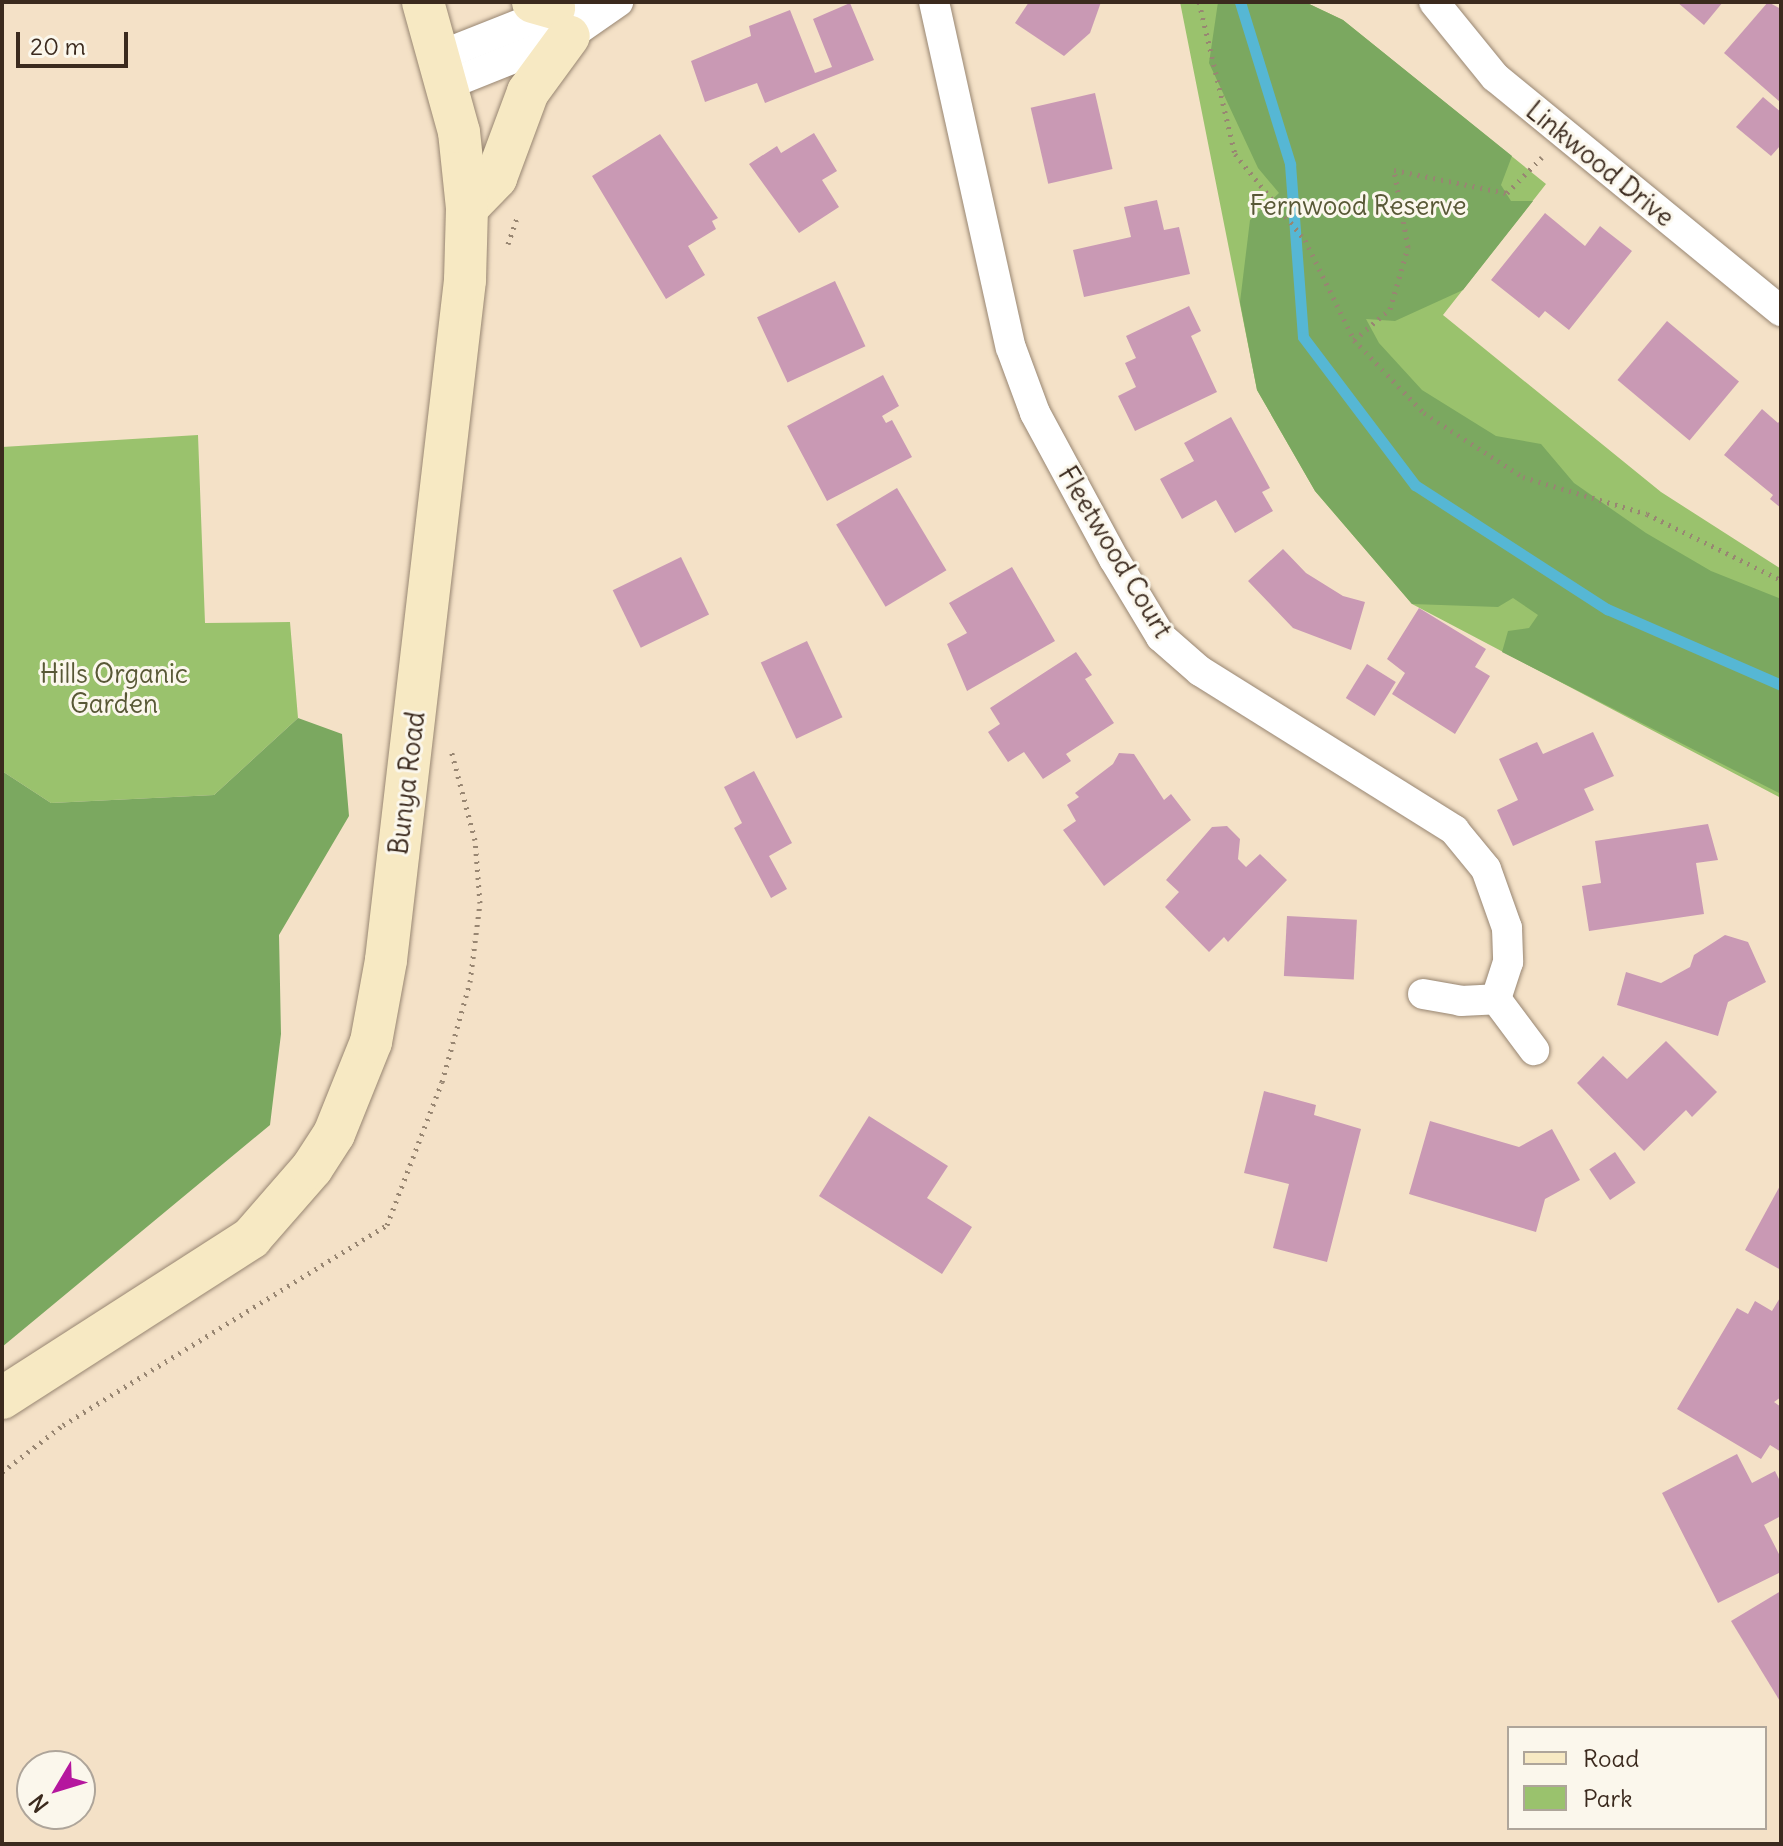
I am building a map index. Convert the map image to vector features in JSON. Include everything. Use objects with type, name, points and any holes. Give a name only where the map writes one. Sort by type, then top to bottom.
[{"type":"main road","name":"Bunya Road","points":[[2,1398],[251,1238],[312,1168],[356,1085],[371,1042],[388,944],[452,406],[467,208],[445,70],[423,2]]},
{"type":"main road","points":[[467,208],[496,178],[518,111],[558,12]]},
{"type":"street","points":[[445,70],[558,12],[618,2]]},
{"type":"street","name":"Fleetwood Court","points":[[934,2],[1011,348],[1035,413],[1114,559],[1161,637],[1200,671],[1454,830],[1486,869],[1507,928],[1508,962],[1496,999]]},
{"type":"street","name":"Linkwood Drive","points":[[1434,2],[1495,77],[1781,311]]},
{"type":"street","points":[[1423,994],[1461,1001],[1496,999],[1534,1050]]},
{"type":"path","points":[[1199,2],[1235,154],[1305,240],[1354,340],[1424,413],[1523,477],[1647,514],[1781,580]]},
{"type":"path","points":[[1354,340],[1390,309],[1408,247],[1394,170],[1507,193],[1561,134]]},
{"type":"green space","name":"Fernwood Reserve","points":[[1180,2],[1305,2],[1343,20],[1546,184],[1443,315],[1661,492],[1781,569],[1781,798],[1412,604],[1315,491],[1257,390]]},
{"type":"green space","name":"Fernwood Reserve","points":[[1218,2],[1305,2],[1343,20],[1512,156],[1501,185],[1511,201],[1533,201],[1463,290],[1395,321],[1366,319],[1379,343],[1422,390],[1496,436],[1541,444],[1574,483],[1646,533],[1711,571],[1781,599],[1781,794],[1502,652],[1508,631],[1529,628],[1538,615],[1513,598],[1498,607],[1412,604],[1315,491],[1257,390],[1240,302],[1250,220],[1279,193],[1258,168],[1209,63]]},
{"type":"green space","name":"Hills Organic Garden","points":[[198,435],[205,623],[290,622],[298,718],[214,795],[51,803],[2,771],[2,447]]},
{"type":"green space","points":[[298,718],[342,734],[349,816],[279,935],[281,1034],[270,1125],[2,1347],[2,771],[51,803],[214,795]]},
{"type":"building","points":[[1029,2],[1101,2],[1090,33],[1064,56],[1015,23]]},
{"type":"building","points":[[1677,2],[1723,2],[1704,25]]},
{"type":"building","points":[[1768,2],[1781,9],[1781,103],[1724,53]]},
{"type":"building","points":[[850,3],[874,60],[765,103],[757,83],[705,102],[691,61],[751,36],[749,26],[790,10],[815,73],[832,67],[813,19]]},
{"type":"building","points":[[1095,93],[1113,169],[1048,184],[1031,108]]},
{"type":"building","points":[[1763,97],[1781,112],[1781,145],[1771,156],[1736,127]]},
{"type":"building","points":[[814,133],[837,171],[822,180],[839,207],[799,233],[749,164],[777,146],[781,153]]},
{"type":"building","points":[[660,134],[718,218],[712,221],[716,229],[688,246],[705,275],[666,299],[592,176]]},
{"type":"building","points":[[1157,200],[1164,230],[1179,227],[1190,274],[1084,297],[1073,250],[1131,237],[1124,207]]},
{"type":"building","points":[[1545,213],[1585,246],[1600,226],[1632,251],[1569,330],[1545,311],[1539,318],[1491,280]]},
{"type":"building","points":[[835,281],[865,346],[787,383],[757,317]]},
{"type":"building","points":[[1189,306],[1201,331],[1191,336],[1217,392],[1135,431],[1118,396],[1136,387],[1125,363],[1136,358],[1126,336]]},
{"type":"building","points":[[1667,321],[1739,381],[1690,440],[1618,380]]},
{"type":"building","points":[[883,375],[899,406],[882,416],[886,423],[892,420],[912,457],[827,501],[787,426]]},
{"type":"building","points":[[1762,409],[1778,423],[1781,419],[1781,508],[1770,499],[1773,495],[1724,455]]},
{"type":"building","points":[[1231,417],[1270,488],[1262,492],[1273,511],[1235,533],[1216,500],[1182,519],[1160,479],[1194,461],[1184,443]]},
{"type":"building","points":[[897,488],[946,570],[886,607],[836,525]]},
{"type":"building","points":[[1283,549],[1306,573],[1343,596],[1365,602],[1351,650],[1293,628],[1248,581]]},
{"type":"building","points":[[681,557],[709,615],[641,648],[613,590]]},
{"type":"building","points":[[1012,567],[1055,641],[967,691],[947,644],[967,633],[949,603]]},
{"type":"building","points":[[1419,608],[1486,649],[1475,667],[1490,676],[1455,734],[1392,694],[1405,673],[1387,659]]},
{"type":"building","points":[[807,641],[842,717],[796,739],[761,663]]},
{"type":"building","points":[[1076,652],[1092,675],[1085,679],[1114,723],[1066,754],[1071,761],[1043,779],[1024,752],[1008,762],[988,732],[1000,724],[990,708]]},
{"type":"building","points":[[1367,664],[1396,682],[1375,716],[1346,698]]},
{"type":"building","points":[[1593,732],[1614,776],[1584,789],[1594,810],[1513,846],[1497,810],[1518,800],[1499,759],[1537,742],[1543,754]]},
{"type":"building","points":[[1119,753],[1134,754],[1164,800],[1171,794],[1191,820],[1104,886],[1063,830],[1076,821],[1067,805],[1079,797],[1075,793],[1113,764]]},
{"type":"building","points":[[754,771],[792,843],[769,856],[787,889],[771,898],[734,828],[742,823],[724,787]]},
{"type":"building","points":[[1708,824],[1718,860],[1696,863],[1704,914],[1589,931],[1582,886],[1601,883],[1595,841]]},
{"type":"building","points":[[1227,826],[1240,839],[1238,859],[1246,867],[1260,854],[1287,880],[1228,942],[1224,937],[1209,952],[1165,907],[1179,892],[1166,880],[1212,827]]},
{"type":"building","points":[[1287,916],[1357,920],[1354,980],[1284,976]]},
{"type":"building","points":[[1725,935],[1748,942],[1766,982],[1728,1002],[1718,1036],[1617,1005],[1626,972],[1661,983],[1690,967],[1694,955]]},
{"type":"building","points":[[1666,1041],[1717,1092],[1692,1117],[1686,1110],[1644,1151],[1577,1083],[1603,1056],[1627,1079]]},
{"type":"building","points":[[1264,1091],[1316,1105],[1314,1115],[1361,1129],[1327,1262],[1273,1248],[1289,1184],[1244,1173]]},
{"type":"building","points":[[869,1116],[948,1166],[927,1198],[972,1227],[942,1274],[819,1196]]},
{"type":"building","points":[[1430,1121],[1519,1147],[1552,1129],[1580,1180],[1545,1199],[1536,1232],[1409,1194]]},
{"type":"building","points":[[1615,1152],[1636,1183],[1610,1200],[1589,1169]]},
{"type":"building","points":[[1781,1184],[1781,1270],[1745,1250]]},
{"type":"building","points":[[1781,1296],[1781,1397],[1774,1402],[1781,1407],[1781,1452],[1770,1445],[1761,1459],[1677,1409],[1737,1308],[1748,1314],[1755,1301],[1772,1311]]},
{"type":"building","points":[[1737,1454],[1752,1483],[1775,1471],[1781,1483],[1781,1516],[1764,1525],[1781,1558],[1781,1572],[1718,1603],[1662,1493]]},
{"type":"building","points":[[1781,1591],[1781,1703],[1731,1621]]},
{"type":"waterway","points":[[1240,2],[1290,164],[1303,337],[1415,485],[1607,609],[1781,685]]}]
